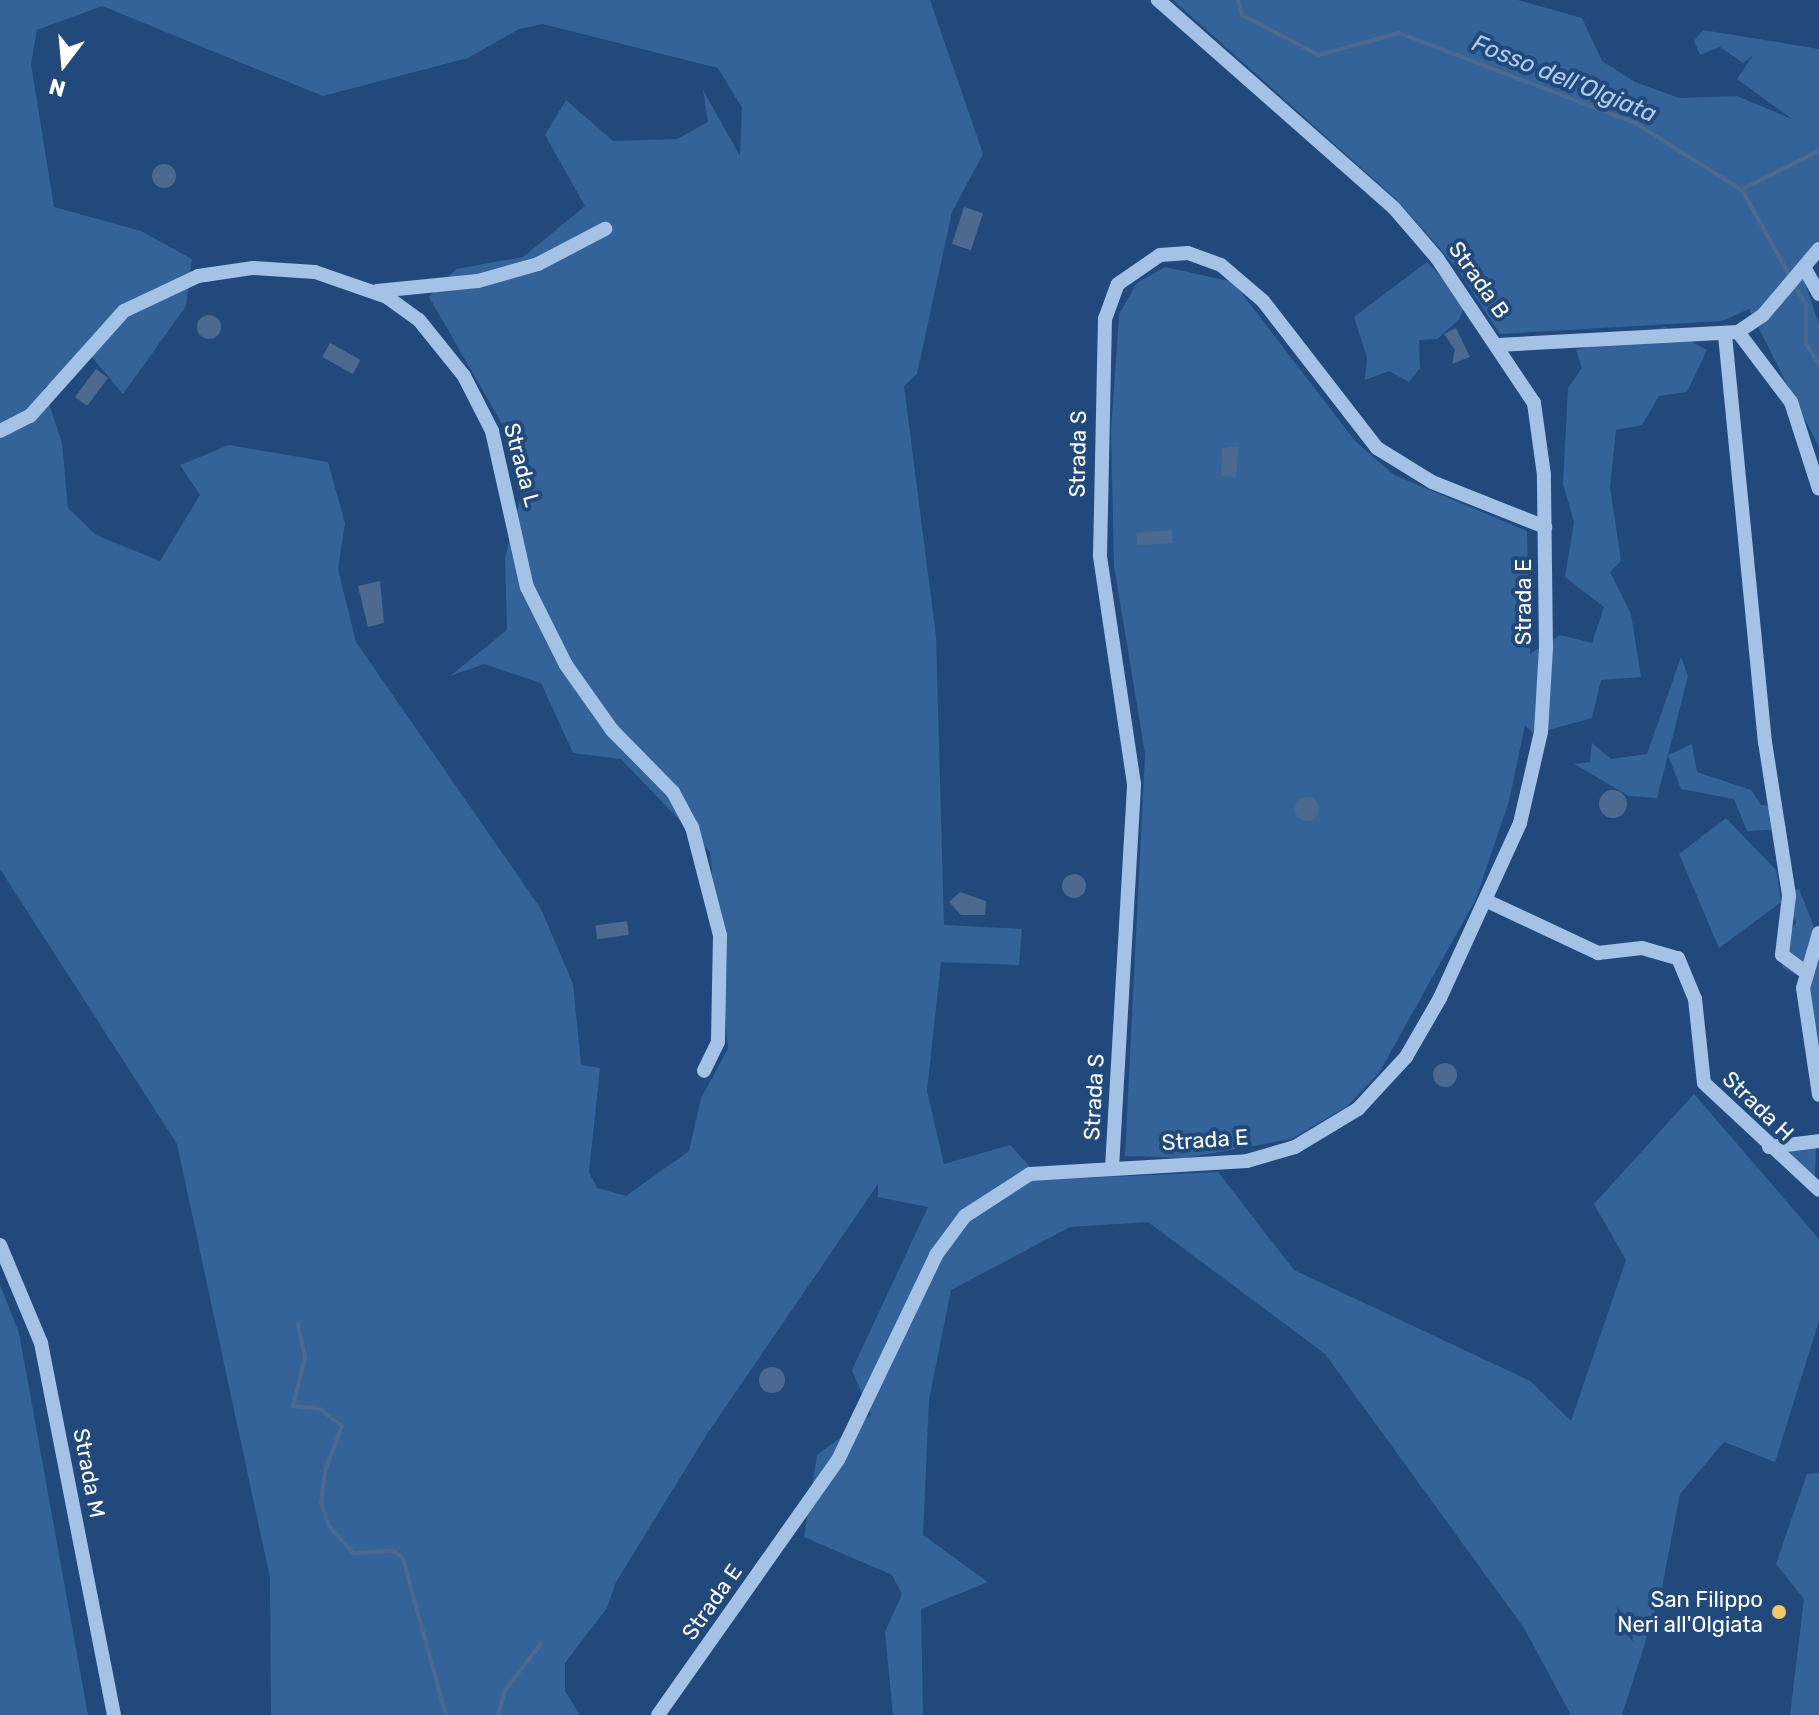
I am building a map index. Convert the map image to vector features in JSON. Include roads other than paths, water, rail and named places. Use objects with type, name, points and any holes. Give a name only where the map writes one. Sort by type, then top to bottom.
[{"type":"street","name":"Strada B","points":[[1158,0],[1394,208],[1498,345],[1732,333]]},
{"type":"street","points":[[372,291],[478,281],[538,264],[605,229]]},
{"type":"street","points":[[1732,333],[1796,276],[1819,249]]},
{"type":"street","name":"Strada S","points":[[1112,1168],[1134,784],[1100,556],[1105,319],[1118,284],[1160,255],[1188,253],[1221,265],[1263,301],[1377,448],[1432,482],[1545,527]]},
{"type":"street","name":"Strada L","points":[[0,431],[30,416],[114,320],[171,284],[274,267],[372,291],[419,320],[473,391],[503,462],[536,608],[581,689],[673,792],[692,827],[720,935],[718,1042],[704,1071]]},
{"type":"street","points":[[1796,276],[1819,294]]},
{"type":"street","points":[[1732,333],[1791,402],[1819,489]]},
{"type":"street","points":[[1732,333],[1765,742],[1789,896],[1782,955],[1805,972]]},
{"type":"street","name":"Strada E","points":[[658,1715],[838,1460],[955,1227],[1015,1179],[1112,1168],[1266,1157],[1358,1109],[1406,1057],[1487,901],[1520,823],[1541,732],[1545,527],[1538,413],[1498,345]]},
{"type":"street","name":"Strada H","points":[[1487,901],[1598,953],[1650,949],[1680,960],[1695,999],[1704,1083],[1769,1147],[1819,1190]]},
{"type":"street","points":[[1819,933],[1805,972],[1819,1095]]},
{"type":"street","points":[[1769,1147],[1819,1141]]},
{"type":"street","name":"Strada M","points":[[0,1245],[41,1343],[114,1715]]},
{"type":"waterway","name":"Fosso dell’Olgiata","points":[[1238,0],[1242,15],[1319,55],[1399,33],[1635,123],[1742,190],[1791,278]]},
{"type":"waterway","points":[[1743,189],[1819,151]]},
{"type":"waterway","name":"Fosso dell’Olgiata","points":[[1795,286],[1806,305],[1806,343],[1819,365]]},
{"type":"waterway","points":[[298,1324],[305,1358],[293,1406],[320,1409],[342,1426],[325,1471],[321,1502],[329,1526],[353,1553],[394,1551],[403,1559],[446,1715]]},
{"type":"waterway","points":[[498,1715],[505,1690],[541,1644]]},
{"type":"place","name":"San Filippo Neri all'Olgiata","points":[[1779,1612]]}]
